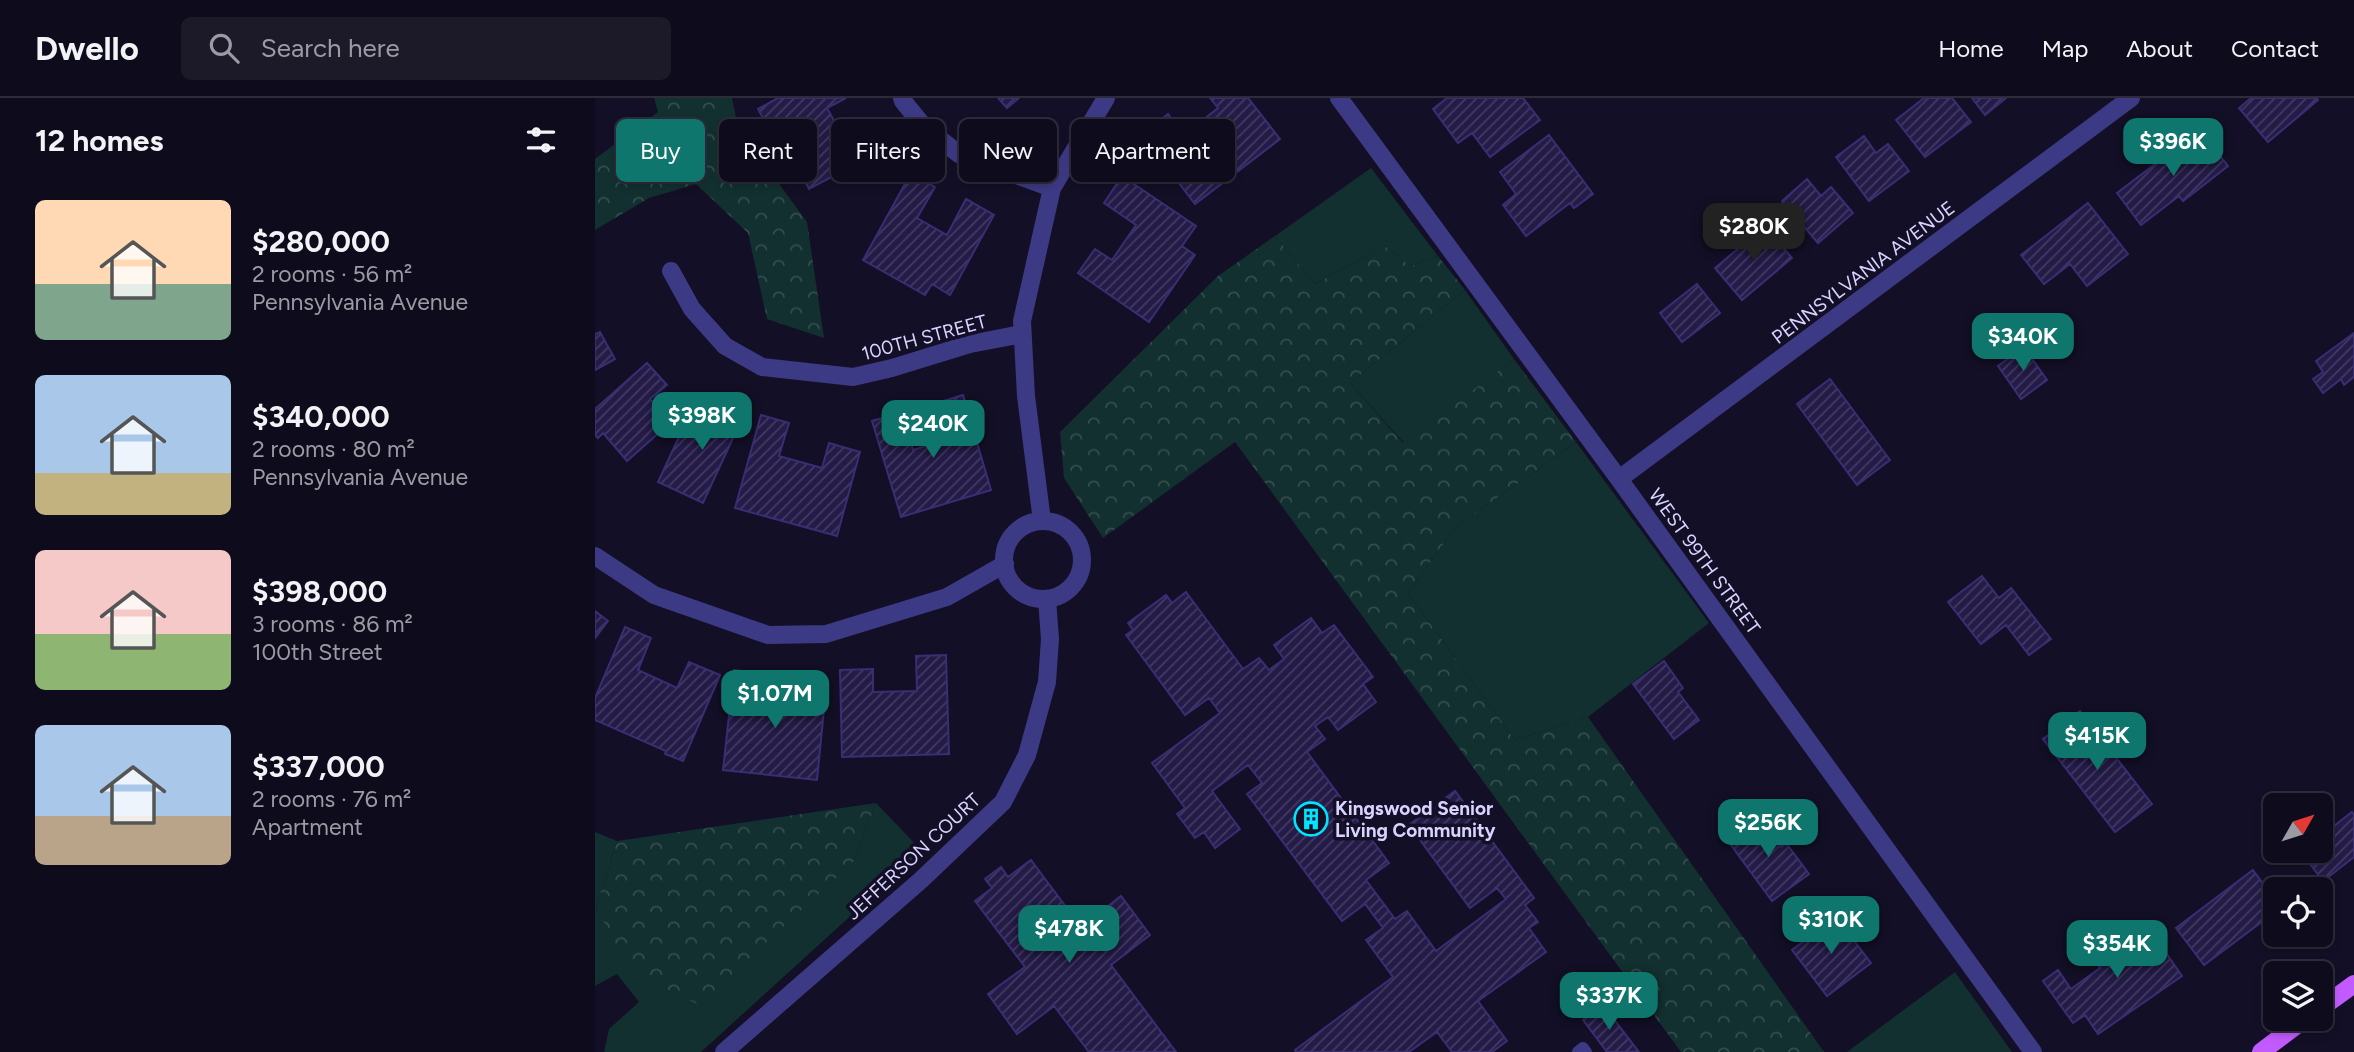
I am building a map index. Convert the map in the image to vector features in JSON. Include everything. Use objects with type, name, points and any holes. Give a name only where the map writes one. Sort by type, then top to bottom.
[{"type":"main road","points":[[2333,999],[2354,984]]},
{"type":"main road","points":[[2260,1052],[2288,1031]]},
{"type":"street","points":[[902,98],[902,102],[925,128],[959,154],[1052,188]]},
{"type":"street","points":[[1042,521],[1026,396],[1022,321],[1052,188],[1106,98]]},
{"type":"street","name":"WEST 99TH STREET","points":[[1339,98],[1619,479],[2033,1052]]},
{"type":"street","name":"PENNSYLVANIA AVENUE","points":[[1619,479],[2131,98]]},
{"type":"street","name":"100TH STREET","points":[[671,271],[692,309],[725,346],[762,367],[853,377],[893,368],[970,344],[1023,334]]},
{"type":"street","points":[[1042,521],[1060,524],[1070,532],[1079,543],[1083,560],[1080,574],[1072,587],[1059,596],[1047,599],[1033,598],[1019,590],[1007,576],[1005,564],[1005,552],[1014,533],[1029,523],[1042,521]]},
{"type":"street","points":[[595,556],[654,595],[768,635],[826,634],[947,597],[1005,564]]},
{"type":"street","name":"JEFFERSON COURT","points":[[724,1052],[921,880],[1003,802],[1027,755],[1047,682],[1050,639],[1047,599]]},
{"type":"lane","points":[[1579,1052],[1583,1048],[1586,1052]]},
{"type":"green space","points":[[654,98],[732,98],[736,119],[719,119],[719,182],[778,182],[807,222],[824,338],[767,319],[748,233],[696,184],[649,198],[595,230],[595,159],[616,143],[616,182],[705,182],[705,119],[649,119],[658,112]]},
{"type":"green space","points":[[1371,168],[1438,256],[1411,266],[1385,246],[1315,284],[1275,236]]},
{"type":"green space","points":[[1275,236],[1315,284],[1385,246],[1411,266],[1438,256],[1465,290],[1350,383],[1403,443],[1514,359],[1576,442],[1455,528],[1408,593],[1515,740],[1588,717],[1824,1052],[1681,1052],[1235,442],[1103,538],[1064,478],[1060,432],[1218,276]]},
{"type":"green space","points":[[1465,290],[1514,359],[1404,443],[1350,383]]},
{"type":"green space","points":[[1576,442],[1709,623],[1588,717],[1515,740],[1408,593],[1455,528]]},
{"type":"green space","points":[[876,803],[922,851],[701,1052],[604,1052],[609,1029],[639,1002],[617,974],[595,986],[595,832],[617,841],[596,907],[854,861]]},
{"type":"green space","points":[[876,803],[854,861],[699,1005],[630,971],[596,907],[617,841]]},
{"type":"green space","points":[[1955,972],[2012,1052],[1847,1052]]},
{"type":"building","points":[[778,98],[846,98],[827,108],[833,119],[831,177],[809,189],[806,182],[817,182],[817,119],[763,119],[758,109]]},
{"type":"building","points":[[998,98],[1019,98],[1007,108]]},
{"type":"building","points":[[1210,98],[1248,98],[1280,139],[1235,173],[1235,119],[1204,119],[1218,108]]},
{"type":"building","points":[[1447,98],[1523,98],[1540,120],[1490,157],[1472,133],[1458,143],[1433,109]]},
{"type":"building","points":[[1924,98],[1952,98],[1971,122],[1925,157],[1896,120]]},
{"type":"building","points":[[1972,98],[2006,98],[1985,115]]},
{"type":"building","points":[[2251,98],[2318,100],[2268,142],[2239,108]]},
{"type":"building","points":[[2200,130],[2228,166],[2183,201],[2179,196],[2141,225],[2117,193]]},
{"type":"building","points":[[1549,135],[1593,194],[1574,208],[1570,203],[1526,236],[1503,205],[1516,194],[1500,172]]},
{"type":"building","points":[[1864,136],[1876,153],[1888,144],[1909,171],[1869,201],[1836,157]]},
{"type":"building","points":[[1807,179],[1821,196],[1831,187],[1853,213],[1818,243],[1782,201]]},
{"type":"building","points":[[906,182],[926,182],[935,187],[917,218],[947,235],[966,199],[994,215],[950,295],[932,284],[925,295],[863,260]]},
{"type":"building","points":[[1118,182],[1131,182],[1196,226],[1182,246],[1195,255],[1149,322],[1078,273],[1095,249],[1112,260],[1136,225],[1104,203]]},
{"type":"building","points":[[1178,182],[1224,182],[1195,204]]},
{"type":"building","points":[[2088,203],[2128,254],[2087,286],[2070,264],[2044,284],[2021,255]]},
{"type":"building","points":[[1765,226],[1792,258],[1742,300],[1715,268]]},
{"type":"building","points":[[1697,284],[1720,313],[1682,342],[1660,313]]},
{"type":"building","points":[[600,332],[615,359],[595,370],[595,334]]},
{"type":"building","points":[[2354,333],[2354,377],[2344,385],[2341,379],[2323,393],[2313,379],[2323,372],[2316,361]]},
{"type":"building","points":[[2024,347],[2047,380],[2021,399],[1998,366]]},
{"type":"building","points":[[647,363],[667,385],[650,399],[670,423],[627,461],[603,433],[598,438],[595,435],[595,409]]},
{"type":"building","points":[[1830,379],[1890,460],[1857,485],[1797,404]]},
{"type":"building","points":[[963,395],[991,490],[901,517],[872,421],[902,412],[913,450],[945,440],[934,404]]},
{"type":"building","points":[[717,397],[746,410],[703,503],[658,482],[684,426],[700,433]]},
{"type":"building","points":[[761,415],[789,423],[779,456],[822,468],[829,443],[860,452],[837,536],[735,508]]},
{"type":"building","points":[[1982,576],[1999,598],[2011,588],[2051,639],[2029,655],[2006,625],[1981,644],[1948,602]]},
{"type":"building","name":"Kingswood Senior Living Community","points":[[1186,592],[1243,669],[1259,658],[1269,670],[1284,659],[1274,645],[1311,618],[1322,633],[1334,625],[1373,677],[1363,684],[1376,702],[1338,730],[1328,717],[1315,726],[1325,739],[1307,752],[1389,863],[1366,880],[1395,919],[1407,911],[1436,951],[1506,899],[1497,888],[1470,908],[1409,825],[1455,791],[1534,898],[1525,905],[1538,922],[1529,928],[1546,952],[1478,1001],[1507,1041],[1492,1052],[1452,1052],[1437,1032],[1409,1052],[1296,1052],[1295,1050],[1393,977],[1366,940],[1383,928],[1365,904],[1342,921],[1247,794],[1262,783],[1248,765],[1212,791],[1240,829],[1215,848],[1204,832],[1195,838],[1177,814],[1185,808],[1152,763],[1220,713],[1209,698],[1185,715],[1126,635],[1133,630],[1128,623],[1166,595],[1172,603]]},
{"type":"building","points":[[595,611],[608,621],[595,638]]},
{"type":"building","points":[[625,627],[651,638],[638,670],[677,688],[689,662],[720,675],[683,761],[595,720],[595,698]]},
{"type":"building","points":[[946,655],[949,754],[842,757],[840,670],[873,669],[873,692],[917,691],[916,656]]},
{"type":"building","points":[[1664,661],[1683,688],[1678,692],[1699,720],[1674,739],[1633,684]]},
{"type":"building","points":[[734,670],[763,673],[759,711],[795,715],[799,676],[827,679],[817,780],[723,770]]},
{"type":"building","points":[[2080,711],[2152,804],[2115,832],[2043,739]]},
{"type":"building","points":[[2352,812],[2354,857],[2328,877],[2320,877],[2309,863],[2333,863],[2333,827]]},
{"type":"building","points":[[1760,817],[1781,847],[1786,843],[1809,874],[1772,901],[1728,841]]},
{"type":"building","points":[[1031,860],[1081,927],[1121,896],[1150,935],[1111,965],[1176,1052],[1089,1052],[1054,1006],[1017,1034],[988,994],[1025,967],[975,901],[992,888],[985,879],[1001,867],[1008,877]]},
{"type":"building","points":[[2253,870],[2263,884],[2263,921],[2204,965],[2176,928]]},
{"type":"building","points":[[1836,917],[1871,963],[1827,996],[1792,950]]},
{"type":"building","points":[[2144,921],[2182,976],[2098,1034],[2085,1015],[2073,1023],[2043,981],[2058,970],[2071,989],[2100,968],[2092,957]]},
{"type":"building","points":[[1603,1005],[1639,1052],[1607,1052],[1583,1020]]},
{"type":"place","name":"Kingswood Senior Living Community","points":[[1311,819]]}]
